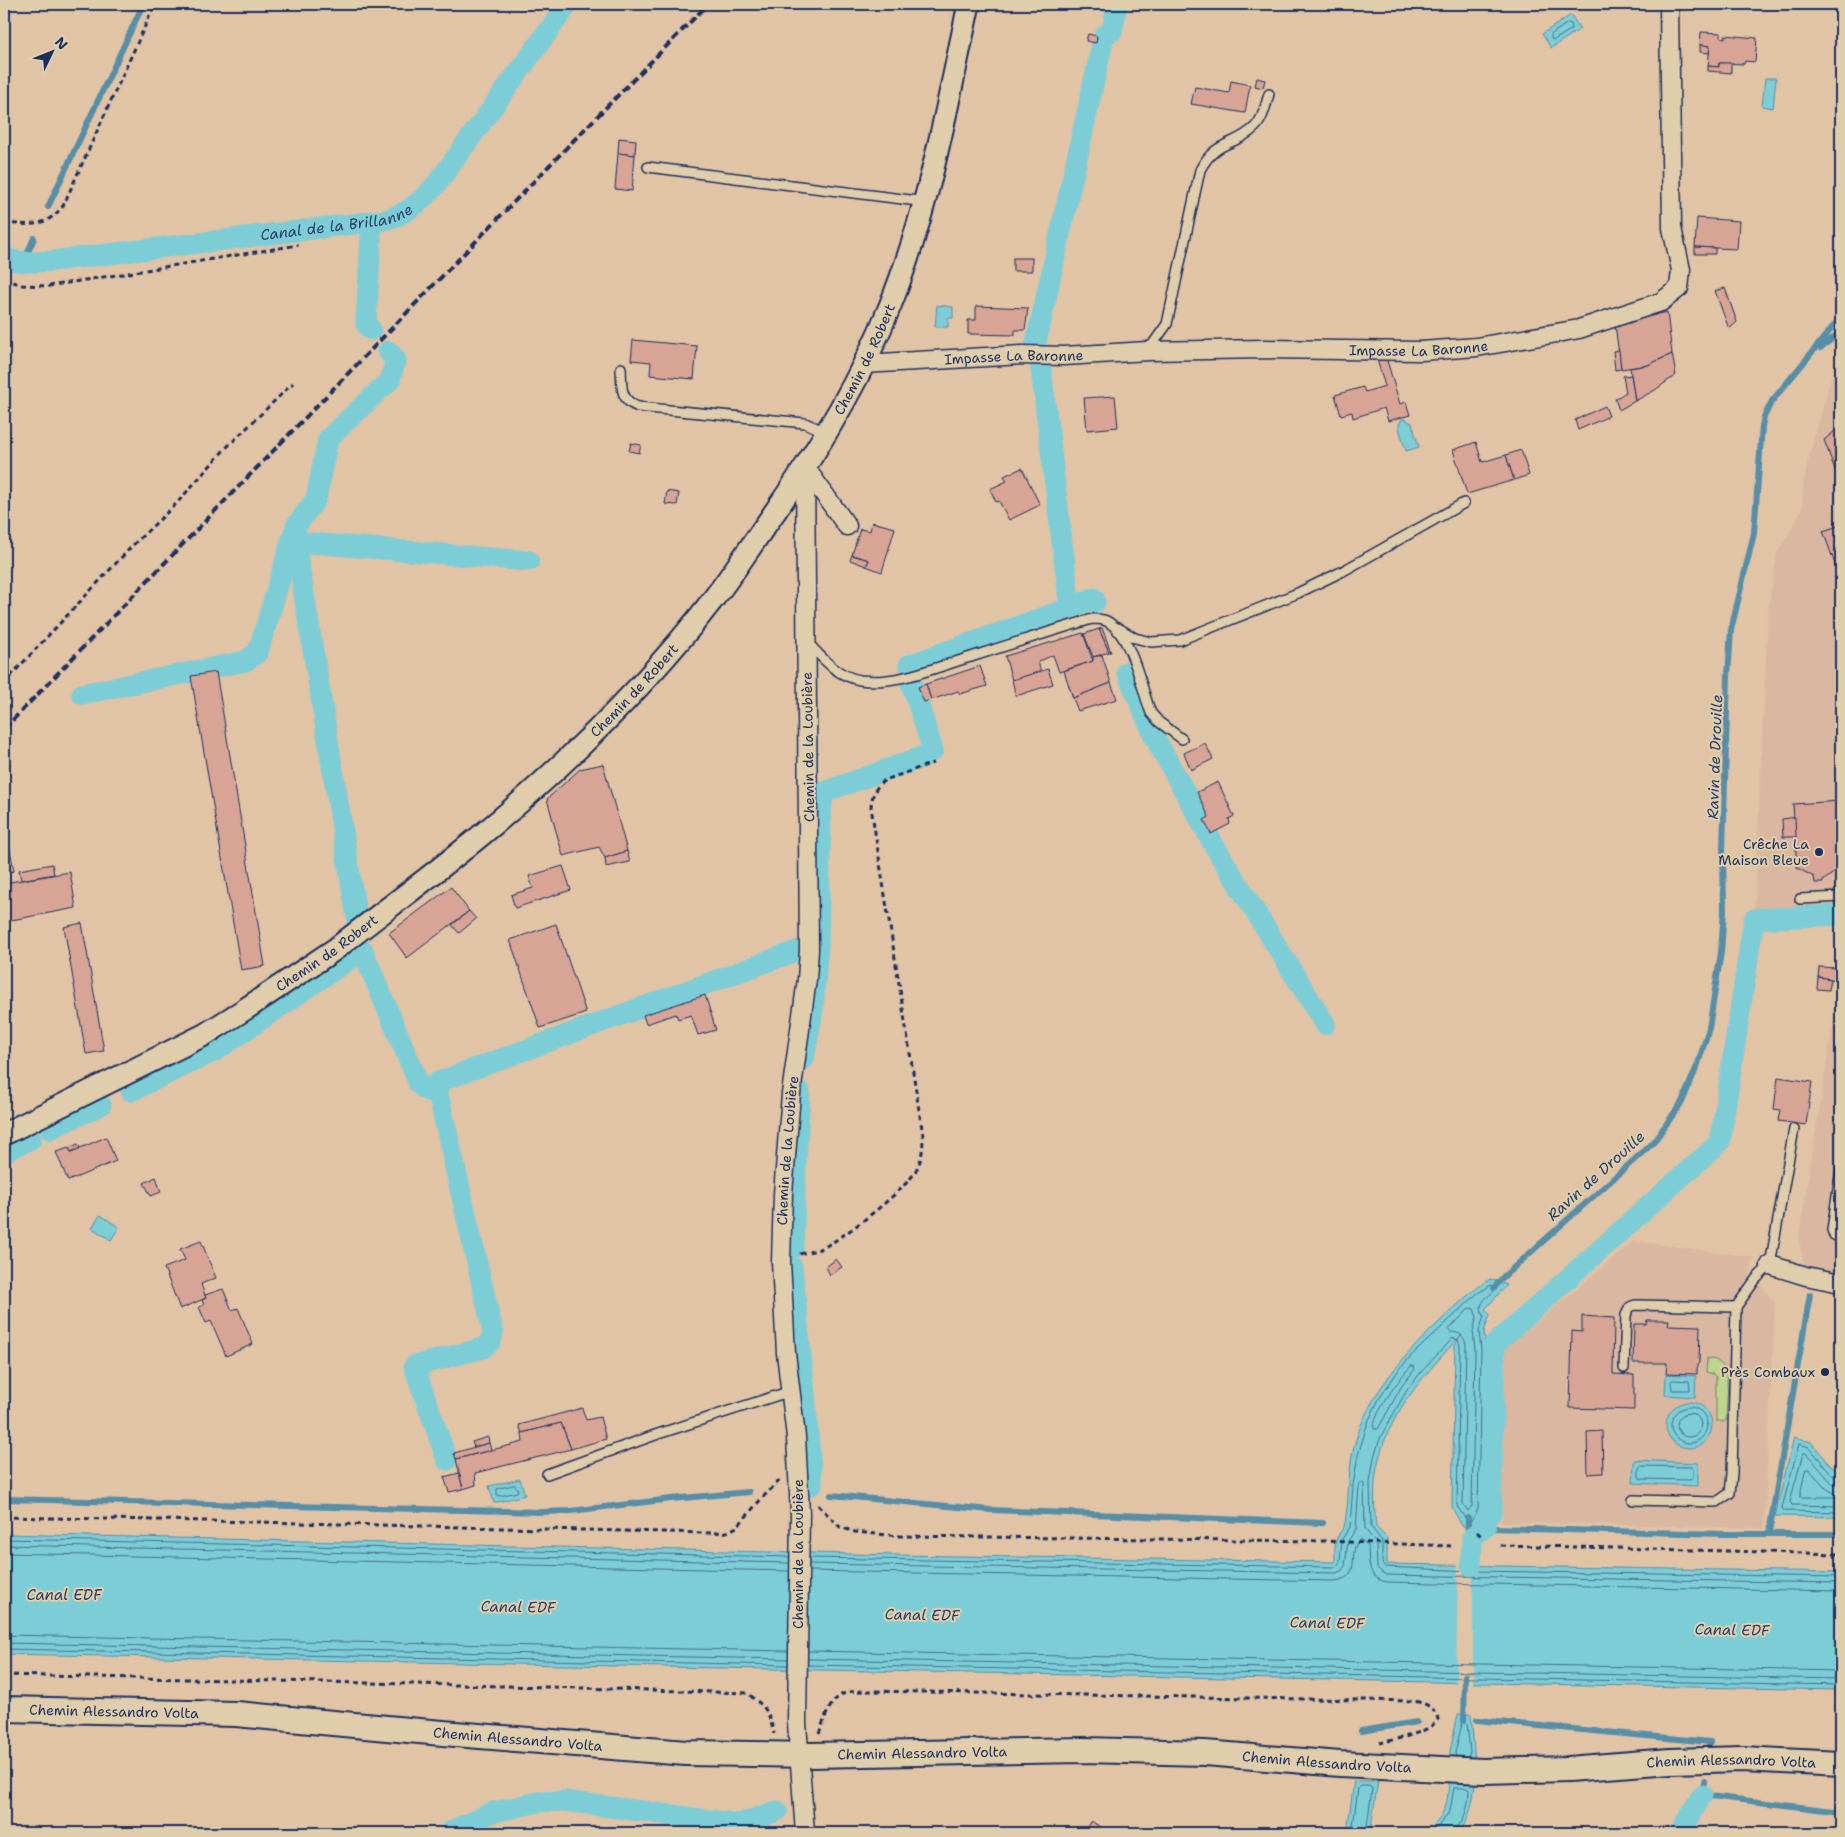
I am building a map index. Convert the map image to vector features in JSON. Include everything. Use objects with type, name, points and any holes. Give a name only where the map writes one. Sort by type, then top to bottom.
[{"type":"main road","name":"Chemin Alessandro Volta","points":[[4,1709],[236,1714],[686,1753],[796,1755],[1083,1750],[1205,1753],[1340,1764],[1483,1771],[1568,1770],[1670,1761],[1743,1760],[1841,1764]]},
{"type":"street","name":"Chemin de Robert","points":[[4,1134],[204,1035],[334,950],[504,816],[591,737],[646,680],[714,598],[805,467],[864,364],[890,308],[926,202],[969,4]]},
{"type":"street","name":"Impasse La Baronne","points":[[864,364],[1022,355],[1064,356],[1148,351],[1265,349],[1421,351],[1477,348],[1579,330],[1661,302],[1679,288],[1680,270],[1672,228],[1668,4]]},
{"type":"street","points":[[805,467],[847,526]]},
{"type":"street","name":"Chemin de la Loubière","points":[[805,467],[809,950],[807,979],[791,1094],[783,1194],[782,1257],[782,1298],[800,1512],[796,1755],[805,1833]]},
{"type":"street","points":[[1770,1265],[1806,1276],[1841,1282]]},
{"type":"lane","points":[[1148,351],[1167,324],[1200,170],[1205,160],[1215,149],[1256,126],[1269,94]]},
{"type":"lane","points":[[648,167],[926,202]]},
{"type":"lane","points":[[621,368],[624,397],[632,405],[638,407],[805,423],[826,432]]},
{"type":"lane","points":[[806,641],[834,670],[859,680],[878,680],[913,675],[1092,619],[1102,619],[1135,638],[1151,642],[1180,640],[1298,593],[1343,571],[1464,503]]},
{"type":"lane","points":[[1109,623],[1121,634],[1127,645],[1151,713],[1159,722],[1182,739]]},
{"type":"lane","points":[[1840,719],[1841,743]]},
{"type":"lane","points":[[1800,899],[1841,897]]},
{"type":"lane","points":[[1633,1500],[1717,1502],[1730,1493],[1736,1307],[1756,1279],[1770,1265],[1794,1129]]},
{"type":"lane","points":[[1841,1169],[1832,1230],[1834,1235],[1841,1238]]},
{"type":"lane","points":[[1624,1368],[1626,1315],[1630,1307],[1635,1305],[1736,1307]]},
{"type":"lane","points":[[547,1474],[658,1434],[791,1391]]},
{"type":"path","points":[[4,223],[43,222],[54,217],[63,206],[155,4]]},
{"type":"path","points":[[4,279],[22,285],[49,286],[298,245]]},
{"type":"path","points":[[4,683],[135,543],[178,503],[224,450],[294,383]]},
{"type":"path","points":[[782,1257],[822,1248],[836,1240],[906,1185],[921,1158],[923,1135],[871,807],[873,794],[879,784],[885,780],[933,763]]},
{"type":"path","points":[[4,1517],[728,1532],[737,1527],[762,1498],[798,1473],[827,1515],[840,1527],[855,1532],[908,1536],[1324,1541],[1451,1546]]},
{"type":"path","points":[[1477,1532],[1482,1537]]},
{"type":"path","points":[[1500,1545],[1841,1554]]},
{"type":"path","points":[[4,1675],[698,1691],[747,1694],[763,1706],[796,1755],[826,1715],[834,1700],[847,1692],[1415,1701],[1429,1705],[1436,1712],[1438,1719],[1435,1724],[1418,1732],[1375,1744]]},
{"type":"shaded area","points":[[1841,360],[1841,920],[1754,919],[1768,612],[1777,554],[1802,509],[1804,480],[1809,458],[1834,367]]},
{"type":"shaded area","points":[[1841,972],[1841,1283],[1806,1276],[1799,1239]]},
{"type":"shaded area","points":[[1634,1241],[1753,1257],[1750,1273],[1775,1303],[1764,1528],[1502,1522],[1503,1350]]},
{"type":"green space","points":[[1707,1358],[1719,1362],[1726,1373],[1726,1421],[1716,1421],[1716,1377],[1706,1372]]},
{"type":"water","points":[[1571,15],[1580,29],[1551,48],[1542,34]]},
{"type":"water","points":[[1765,78],[1776,78],[1773,108],[1762,106]]},
{"type":"water","points":[[937,305],[953,307],[953,318],[948,318],[948,327],[935,327]]},
{"type":"water","points":[[1402,419],[1412,423],[1419,447],[1406,451],[1399,428]]},
{"type":"water","points":[[100,1215],[119,1227],[111,1240],[92,1228]]},
{"type":"water","name":"Canal EDF","points":[[1490,1279],[1507,1285],[1485,1309],[1490,1315],[1484,1331],[1486,1349],[1483,1510],[1473,1527],[1462,1526],[1452,1507],[1455,1345],[1461,1335],[1424,1377],[1402,1407],[1385,1440],[1379,1458],[1375,1484],[1375,1519],[1376,1527],[1387,1538],[1387,1564],[1841,1572],[1841,1690],[4,1654],[4,1534],[895,1555],[1335,1562],[1336,1541],[1345,1523],[1352,1455],[1365,1416],[1374,1399],[1409,1352],[1463,1300]]},
{"type":"water","points":[[1666,1374],[1696,1376],[1695,1397],[1665,1395]]},
{"type":"water","points":[[1694,1402],[1698,1403],[1708,1412],[1711,1416],[1711,1434],[1702,1444],[1694,1448],[1684,1448],[1676,1444],[1667,1434],[1666,1420],[1670,1412],[1680,1403]]},
{"type":"water","points":[[1794,1437],[1811,1442],[1841,1477],[1841,1517],[1775,1516]]},
{"type":"water","points":[[1634,1460],[1698,1463],[1698,1486],[1633,1483]]},
{"type":"water","points":[[520,1479],[525,1495],[494,1503],[489,1486]]},
{"type":"water","points":[[1458,1714],[1471,1714],[1475,1762],[1450,1762],[1450,1751]]},
{"type":"water","points":[[1354,1781],[1378,1781],[1370,1833],[1347,1833]]},
{"type":"water","points":[[1449,1782],[1475,1783],[1472,1803],[1466,1821],[1459,1833],[1426,1833],[1444,1810]]},
{"type":"pier","points":[[1458,1563],[1473,1563],[1473,1685],[1456,1685]]},
{"type":"building","points":[[1701,32],[1721,33],[1721,37],[1725,38],[1725,35],[1757,38],[1755,62],[1745,61],[1744,64],[1719,63],[1719,67],[1708,66],[1710,46],[1700,45]]},
{"type":"building","points":[[1088,34],[1097,36],[1096,43],[1086,41]]},
{"type":"building","points":[[1700,45],[1710,46],[1709,53],[1700,52]]},
{"type":"building","points":[[1719,63],[1731,63],[1731,73],[1708,71],[1708,66],[1719,67]]},
{"type":"building","points":[[1257,78],[1265,80],[1263,88],[1255,86]]},
{"type":"building","points":[[1231,81],[1250,85],[1245,113],[1191,104],[1195,87],[1229,93]]},
{"type":"building","points":[[619,138],[636,140],[635,155],[618,153]]},
{"type":"building","points":[[618,153],[635,155],[632,191],[615,189]]},
{"type":"building","points":[[1697,218],[1739,221],[1737,249],[1695,247]]},
{"type":"building","points":[[1695,247],[1715,248],[1715,254],[1695,254]]},
{"type":"building","points":[[1013,258],[1032,258],[1032,271],[1013,271]]},
{"type":"building","points":[[1725,288],[1737,322],[1729,329],[1715,291]]},
{"type":"building","points":[[976,306],[1028,308],[1025,330],[1015,330],[1015,335],[968,334],[968,320],[976,320]]},
{"type":"building","points":[[1667,312],[1672,354],[1648,365],[1621,369],[1615,325]]},
{"type":"building","points":[[633,340],[697,346],[694,379],[650,375],[651,362],[631,360]]},
{"type":"building","points":[[1619,350],[1621,369],[1615,370],[1613,351]]},
{"type":"building","points":[[1375,353],[1385,354],[1400,404],[1406,402],[1410,415],[1388,421],[1384,408],[1353,418],[1352,412],[1341,415],[1335,395],[1363,387],[1365,392],[1385,386]]},
{"type":"building","points":[[1672,354],[1676,375],[1635,401],[1630,368],[1648,365]]},
{"type":"building","points":[[1631,375],[1635,401],[1619,410],[1615,399],[1626,392],[1623,376]]},
{"type":"building","points":[[1115,396],[1118,427],[1087,430],[1084,398]]},
{"type":"building","points":[[1605,406],[1609,416],[1578,430],[1575,420]]},
{"type":"building","points":[[1841,426],[1841,486],[1824,440]]},
{"type":"building","points":[[1476,442],[1482,462],[1506,455],[1514,480],[1467,494],[1453,450]]},
{"type":"building","points":[[631,443],[641,445],[639,453],[629,451]]},
{"type":"building","points":[[1521,450],[1529,475],[1514,480],[1506,455]]},
{"type":"building","points":[[1022,468],[1040,505],[1009,520],[999,501],[996,502],[990,489],[1007,481],[1004,476]]},
{"type":"building","points":[[667,491],[679,493],[677,505],[665,504]]},
{"type":"building","points":[[872,522],[895,528],[882,572],[866,566],[869,560],[852,555],[860,529],[870,531]]},
{"type":"building","points":[[1841,525],[1841,581],[1823,531]]},
{"type":"building","points":[[852,555],[869,560],[866,566],[850,560]]},
{"type":"building","points":[[1102,628],[1111,652],[1109,652],[1099,629]]},
{"type":"building","points":[[1099,629],[1109,652],[1093,657],[1084,634]]},
{"type":"building","points":[[1083,633],[1093,661],[1059,672],[1053,655],[1038,662],[1041,672],[1012,680],[1005,656]]},
{"type":"building","points":[[1102,655],[1111,683],[1073,698],[1064,671],[1093,661],[1093,657]]},
{"type":"building","points":[[980,666],[987,686],[960,694],[958,691],[931,700],[926,684]]},
{"type":"building","points":[[1048,669],[1053,684],[1016,696],[1012,680]]},
{"type":"building","points":[[216,672],[265,966],[241,970],[191,676]]},
{"type":"building","points":[[1111,683],[1117,699],[1078,711],[1073,698]]},
{"type":"building","points":[[926,684],[931,700],[924,702],[918,687]]},
{"type":"building","points":[[1205,743],[1213,759],[1191,770],[1184,753]]},
{"type":"building","points":[[603,764],[627,851],[605,858],[599,847],[563,856],[547,799],[580,769]]},
{"type":"building","points":[[1218,782],[1234,816],[1229,819],[1230,824],[1211,834],[1204,820],[1209,817],[1197,792]]},
{"type":"building","name":"Crêche La Maison Bleue","points":[[1841,801],[1841,867],[1823,883],[1815,883],[1814,877],[1797,868],[1793,804]]},
{"type":"building","points":[[1795,817],[1796,837],[1783,837],[1782,819]]},
{"type":"building","points":[[7,833],[14,871],[4,873],[4,834]]},
{"type":"building","points":[[627,851],[630,862],[606,867],[605,858]]},
{"type":"building","points":[[52,864],[54,874],[21,880],[19,870]]},
{"type":"building","points":[[563,866],[571,890],[515,908],[511,895],[533,888],[529,876]]},
{"type":"building","points":[[70,872],[76,908],[6,921],[4,912],[4,883]]},
{"type":"building","points":[[451,887],[469,911],[407,958],[389,933]]},
{"type":"building","points":[[469,911],[476,919],[459,933],[452,925]]},
{"type":"building","points":[[82,923],[104,1051],[86,1054],[64,927]]},
{"type":"building","points":[[556,924],[586,1013],[540,1028],[510,940]]},
{"type":"building","points":[[1819,967],[1837,968],[1837,980],[1818,977]]},
{"type":"building","points":[[1818,977],[1831,979],[1829,990],[1817,989]]},
{"type":"building","points":[[705,995],[716,1030],[698,1035],[691,1015],[678,1019],[676,1014],[646,1024],[643,1015]]},
{"type":"building","points":[[1778,1077],[1812,1082],[1806,1125],[1778,1121],[1780,1110],[1774,1109]]},
{"type":"building","points":[[106,1137],[116,1161],[68,1181],[56,1152],[69,1148],[71,1152]]},
{"type":"building","points":[[78,1144],[80,1148],[71,1152],[69,1148]]},
{"type":"building","points":[[156,1177],[161,1192],[151,1196],[144,1183]]},
{"type":"building","points":[[201,1241],[216,1278],[201,1284],[206,1298],[180,1309],[164,1268],[185,1260],[180,1249]]},
{"type":"building","points":[[836,1259],[842,1267],[830,1275],[826,1267]]},
{"type":"building","points":[[223,1289],[232,1310],[238,1308],[253,1344],[226,1356],[211,1321],[206,1323],[199,1307],[204,1305],[202,1300],[206,1298],[205,1295]]},
{"type":"building","points":[[1582,1316],[1614,1318],[1613,1374],[1634,1375],[1634,1410],[1570,1408],[1572,1331],[1582,1332]]},
{"type":"building","points":[[1647,1320],[1669,1320],[1668,1325],[1700,1326],[1697,1374],[1666,1373],[1667,1363],[1633,1363],[1634,1324],[1646,1324]]},
{"type":"building","points":[[582,1408],[586,1420],[600,1417],[606,1439],[571,1449],[561,1423],[522,1433],[519,1425]]},
{"type":"building","points":[[561,1423],[571,1449],[475,1473],[476,1485],[463,1489],[456,1459],[523,1442],[522,1433]]},
{"type":"building","points":[[1602,1431],[1603,1473],[1588,1474],[1587,1432]]},
{"type":"building","points":[[488,1437],[489,1443],[474,1447],[472,1442]]},
{"type":"building","points":[[489,1443],[491,1450],[456,1459],[454,1453]]},
{"type":"building","points":[[459,1473],[463,1489],[449,1492],[444,1477]]},
{"type":"building","points":[[1091,1821],[1110,1833],[1083,1833]]},
{"type":"waterway","points":[[48,207],[141,9],[140,4]]},
{"type":"waterway","name":"Canal de la Brillanne","points":[[4,257],[21,262],[52,261],[385,220],[401,214],[419,202],[436,185],[568,4]]},
{"type":"waterway","points":[[1035,347],[1104,36],[1112,31],[1117,4]]},
{"type":"waterway","points":[[371,330],[366,324],[372,221]]},
{"type":"waterway","points":[[24,261],[34,238]]},
{"type":"waterway","name":"Ravin de Drouille","points":[[1494,1288],[1502,1278],[1653,1143],[1682,1102],[1698,1064],[1709,1028],[1721,952],[1724,911],[1723,850],[1731,630],[1754,533],[1762,426],[1772,401],[1841,317]]},
{"type":"waterway","points":[[1820,348],[1841,332]]},
{"type":"waterway","points":[[82,694],[246,661],[258,652],[296,526],[316,499],[328,439],[390,380],[396,360],[388,351]]},
{"type":"waterway","points":[[1040,360],[1070,608],[1094,598],[1095,602]]},
{"type":"waterway","points":[[297,536],[298,558],[358,924]]},
{"type":"waterway","points":[[297,542],[529,561]]},
{"type":"waterway","points":[[909,665],[1070,608]]},
{"type":"waterway","points":[[1127,672],[1154,736],[1215,847],[1325,1024]]},
{"type":"waterway","points":[[804,1059],[813,1009],[818,945],[821,811],[824,792],[925,756],[933,750],[910,679]]},
{"type":"waterway","points":[[1471,1566],[1472,1538],[1486,1526],[1483,1521],[1491,1514],[1495,1344],[1720,1142],[1754,919],[1841,915]]},
{"type":"waterway","points":[[362,949],[419,1084],[427,1091],[438,1093],[493,1332],[491,1341],[483,1348],[414,1366],[447,1460]]},
{"type":"waterway","points":[[131,1091],[215,1051],[363,950]]},
{"type":"waterway","points":[[438,1093],[438,1082],[799,950]]},
{"type":"waterway","points":[[793,1248],[800,1092]]},
{"type":"waterway","points":[[50,1129],[101,1105]]},
{"type":"waterway","points":[[4,1152],[31,1139]]},
{"type":"waterway","points":[[792,1267],[812,1485]]},
{"type":"waterway","points":[[1769,1533],[1810,1294]]},
{"type":"waterway","points":[[4,1499],[542,1512],[571,1511],[749,1492]]},
{"type":"waterway","points":[[831,1495],[990,1510],[1323,1523]]},
{"type":"waterway","points":[[1467,1573],[1468,1518]]},
{"type":"waterway","points":[[1489,1528],[1725,1534],[1841,1534]]},
{"type":"waterway","points":[[1464,1721],[1465,1676]]},
{"type":"waterway","points":[[1477,1720],[1710,1742],[1709,1745]]},
{"type":"waterway","points":[[1361,1731],[1417,1722]]},
{"type":"waterway","points":[[1704,1781],[1702,1795],[1841,1812]]},
{"type":"waterway","points":[[1680,1833],[1702,1795]]},
{"type":"waterway","points":[[448,1833],[490,1813],[538,1802],[564,1801],[740,1824],[777,1811]]},
{"type":"railway","points":[[4,729],[708,4]]},
{"type":"place","name":"Crêche La Maison Bleue","points":[[1819,852]]},
{"type":"place","name":"Près Combaux","points":[[1825,1372]]}]
